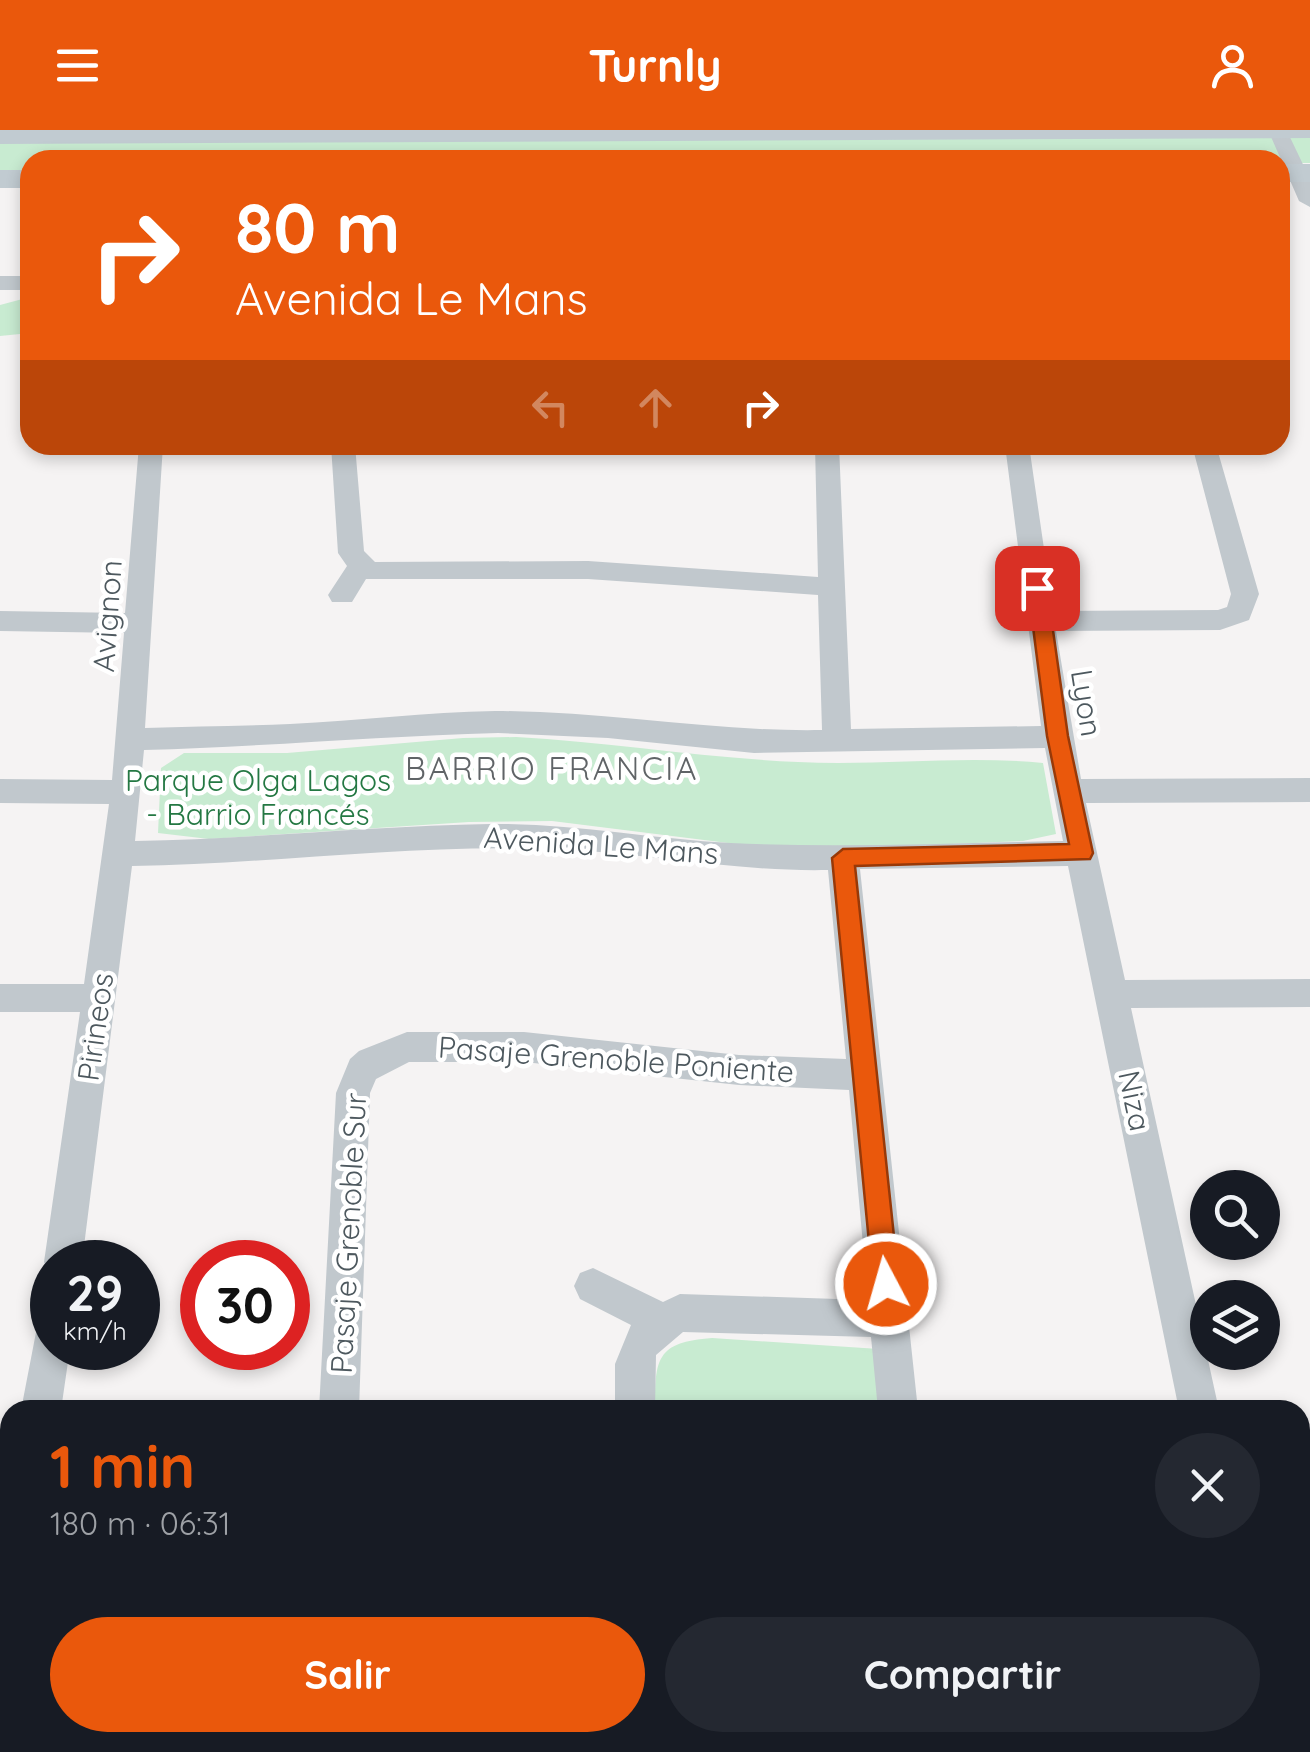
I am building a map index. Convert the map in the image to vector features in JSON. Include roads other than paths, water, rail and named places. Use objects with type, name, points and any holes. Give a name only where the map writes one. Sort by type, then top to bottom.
[{"type":"main road","points":[[0,136],[1310,130]]},
{"type":"street","points":[[1295,173],[1310,201]]},
{"type":"street","name":"Avignon","points":[[126,792],[151,455]]},
{"type":"street","points":[[345,455],[351,554],[362,566],[385,574],[588,570],[832,586]]},
{"type":"street","points":[[827,455],[838,742]]},
{"type":"street","name":"Lyon","points":[[1018,455],[1057,736],[1069,791]]},
{"type":"street","points":[[1042,621],[1220,620],[1239,612],[1245,594],[1207,455]]},
{"type":"street","points":[[342,595],[362,566]]},
{"type":"street","points":[[0,621],[140,623]]},
{"type":"street","points":[[131,739],[292,736],[399,725],[498,722],[608,727],[754,742],[1057,736]]},
{"type":"street","points":[[0,790],[126,792]]},
{"type":"street","points":[[1069,791],[1310,790]]},
{"type":"street","name":"Niza","points":[[1069,791],[1197,1400]]},
{"type":"street","name":"Pirineos","points":[[66,1240],[126,792]]},
{"type":"street","name":"Avenida Le Mans","points":[[120,854],[236,852],[488,836],[601,840],[726,855],[843,858],[1082,853]]},
{"type":"street","points":[[843,858],[897,1400]]},
{"type":"street","points":[[1112,994],[1310,994]]},
{"type":"street","points":[[0,998],[100,998]]},
{"type":"street","name":"Pasaje Grenoble Poniente","points":[[371,1062],[406,1047],[507,1046],[739,1070],[865,1075]]},
{"type":"street","name":"Pasaje Grenoble Sur","points":[[340,1400],[354,1093],[362,1070],[371,1062]]},
{"type":"street","points":[[593,1286],[661,1321]]},
{"type":"street","points":[[635,1400],[633,1364],[648,1332],[680,1312],[889,1320]]},
{"type":"street","points":[[42,1400],[47,1370]]},
{"type":"district","name":"BARRIO FRANCIA","points":[[552,769]]},
{"type":"park label","name":"Parque Olga Lagos - Barrio Francés","points":[[258,798]]}]
